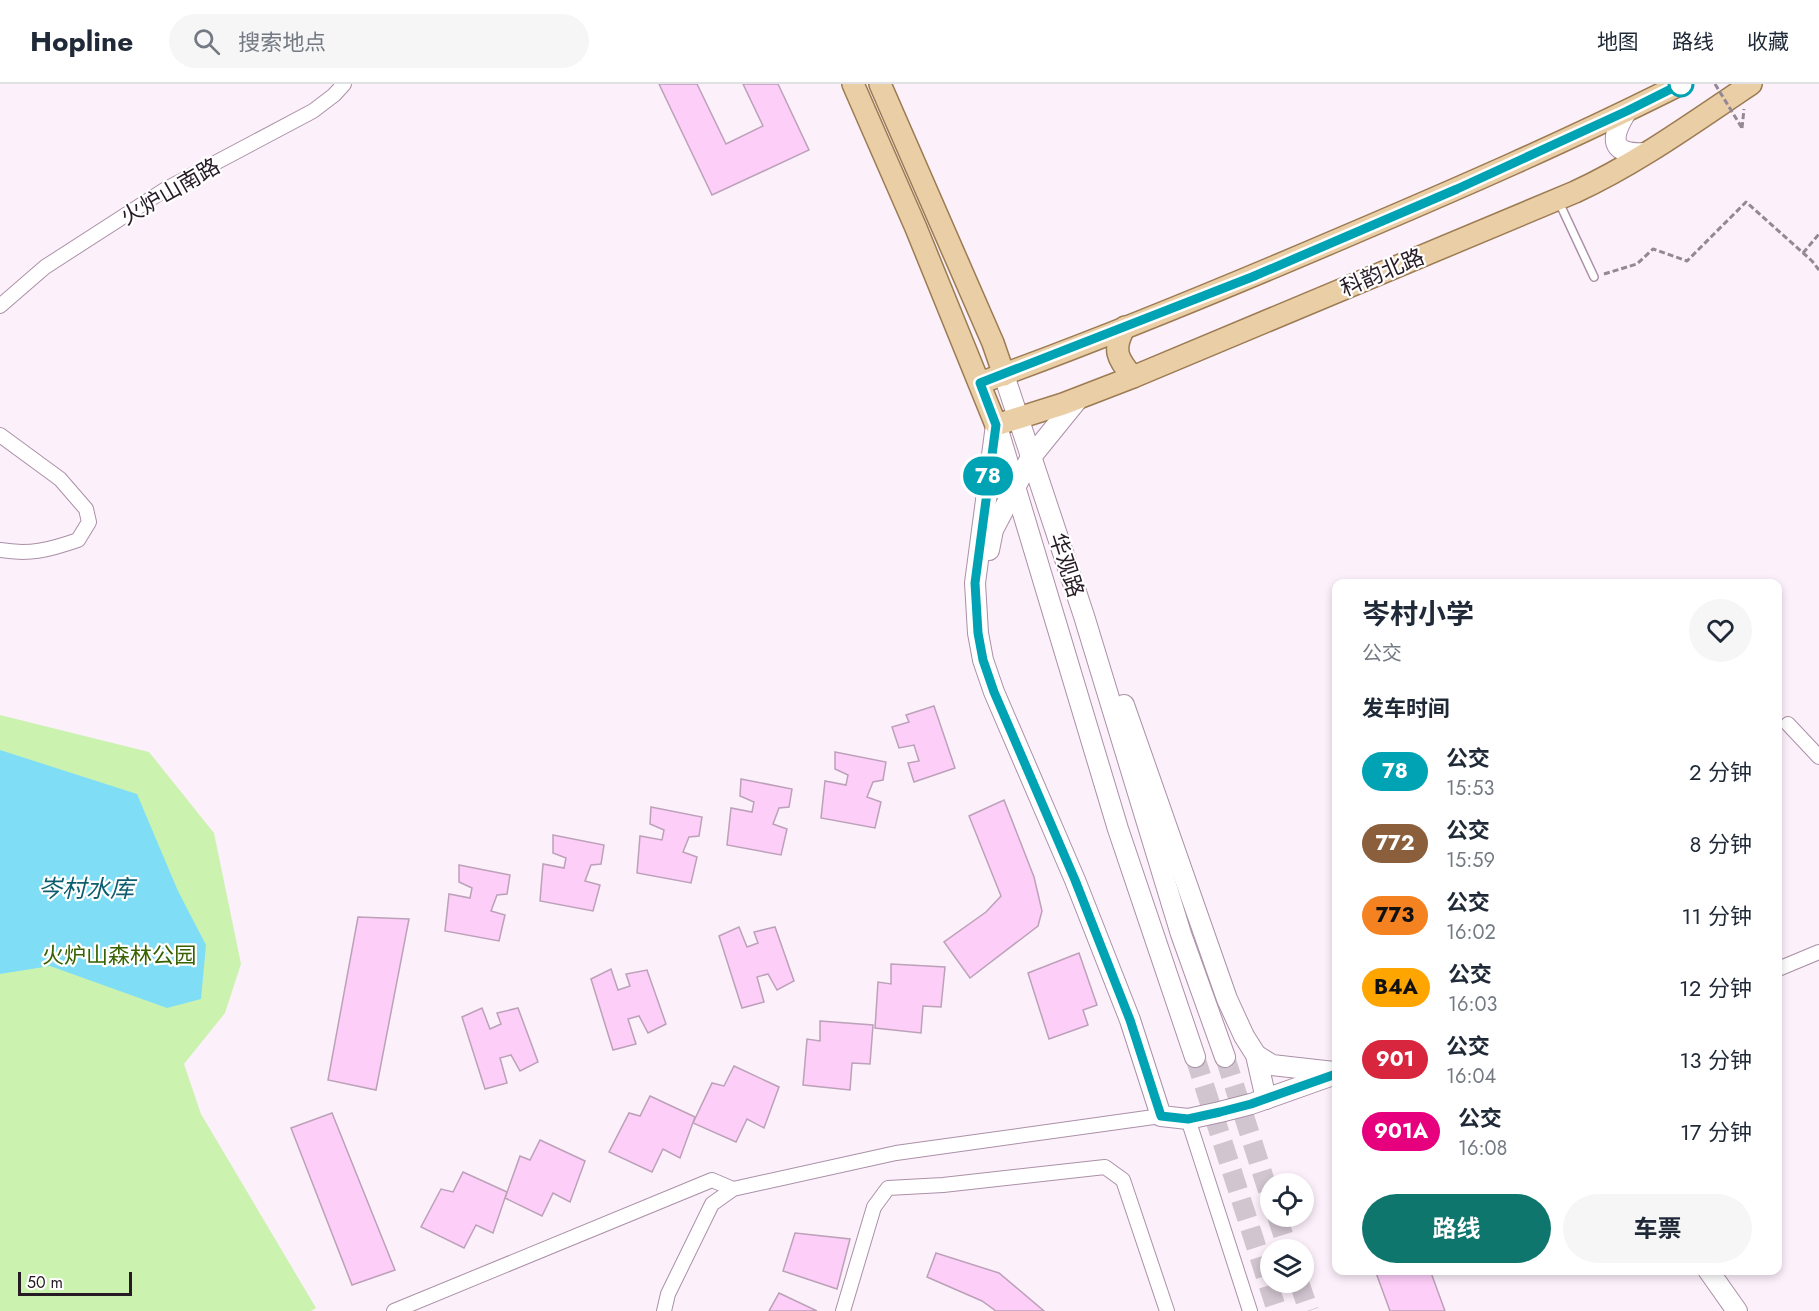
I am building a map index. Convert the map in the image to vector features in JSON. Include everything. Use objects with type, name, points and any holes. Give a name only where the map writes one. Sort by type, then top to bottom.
[{"type":"main road","name":"华观路","points":[[852,84],[916,228],[996,425]]},
{"type":"main road","name":"华观路","points":[[880,84],[993,344],[1004,375]]},
{"type":"main road","name":"科韵北路","points":[[980,383],[1252,277],[1457,189],[1681,84]]},
{"type":"main road","name":"科韵北路","points":[[996,425],[1078,399],[1133,377],[1614,174],[1751,84]]},
{"type":"main road","points":[[1125,327],[1119,337],[1117,347],[1123,366],[1133,377]]},
{"type":"street","name":"火炉山南路","points":[[0,306],[45,267],[166,189],[313,111],[344,84]]},
{"type":"street","points":[[1627,111],[1616,133],[1616,142],[1621,150],[1629,154],[1647,153]]},
{"type":"street","name":"华观路","points":[[1004,375],[1078,596],[1181,934],[1225,1057]]},
{"type":"street","points":[[983,660],[981,591],[993,530],[1031,457],[1078,399]]},
{"type":"street","name":"华观路","points":[[996,425],[1118,829],[1195,1057]]},
{"type":"street","points":[[996,425],[975,583],[978,633],[983,660],[994,692],[1075,880],[1130,1020],[1161,1116]]},
{"type":"street","points":[[0,435],[60,478],[86,509],[89,522],[78,540],[50,550],[19,553],[0,550]]},
{"type":"street","points":[[1078,596],[1101,644],[1139,745],[1227,999],[1244,1036],[1256,1055],[1266,1099]]},
{"type":"street","points":[[1788,724],[1819,757]]},
{"type":"street","points":[[1782,967],[1819,952]]},
{"type":"street","points":[[1256,1055],[1272,1065],[1332,1072]]},
{"type":"street","points":[[664,1311],[668,1294],[712,1204],[733,1189],[896,1153],[1161,1116],[1188,1119],[1266,1099],[1332,1074]]},
{"type":"street","points":[[1188,1119],[1250,1311]]},
{"type":"street","points":[[843,1311],[874,1207],[888,1188],[943,1185],[1105,1167],[1124,1180],[1167,1311]]},
{"type":"street","points":[[394,1311],[712,1180],[733,1189]]},
{"type":"street","points":[[1712,1275],[1737,1311]]},
{"type":"lane","points":[[1558,199],[1594,277]]},
{"type":"path","points":[[1715,84],[1742,128]]},
{"type":"path","points":[[1594,277],[1637,264],[1653,249],[1687,261],[1746,202],[1819,270]]},
{"type":"path","points":[[1803,253],[1819,234]]},
{"type":"green space","name":"火炉山森林公园","points":[[0,715],[149,752],[214,833],[241,964],[225,1013],[184,1064],[201,1114],[316,1308],[311,1311],[0,1311]]},
{"type":"water","name":"岑村水库","points":[[0,750],[137,794],[178,891],[206,945],[201,999],[167,1008],[50,966],[0,974]]},
{"type":"building","points":[[659,84],[697,84],[726,144],[763,126],[743,84],[778,84],[809,150],[712,195]]},
{"type":"building","points":[[934,706],[955,768],[914,782],[908,763],[919,761],[914,745],[899,748],[892,727],[909,722],[906,715]]},
{"type":"building","points":[[835,752],[886,762],[883,780],[873,782],[867,797],[881,802],[875,828],[821,818],[825,781],[846,785],[848,775],[835,769]]},
{"type":"building","points":[[741,779],[792,789],[789,807],[779,808],[773,824],[787,829],[781,855],[727,845],[731,808],[752,812],[754,802],[740,796]]},
{"type":"building","points":[[1004,800],[1034,877],[1042,911],[1038,926],[970,978],[944,942],[986,912],[1001,896],[969,816]]},
{"type":"building","points":[[651,807],[702,817],[699,836],[689,837],[683,852],[697,857],[691,883],[637,873],[640,836],[662,840],[664,830],[650,824]]},
{"type":"building","points":[[553,835],[604,845],[601,864],[591,865],[585,881],[600,885],[593,911],[540,901],[543,864],[564,868],[566,858],[553,853]]},
{"type":"building","points":[[459,865],[510,875],[507,894],[497,895],[491,911],[505,915],[499,941],[445,931],[449,894],[470,898],[472,888],[459,882]]},
{"type":"building","points":[[358,917],[409,919],[376,1090],[328,1080]]},
{"type":"building","points":[[739,927],[747,947],[758,943],[754,932],[775,927],[794,981],[777,990],[768,974],[757,977],[764,1002],[742,1008],[719,936]]},
{"type":"building","points":[[1079,953],[1097,1005],[1083,1010],[1088,1025],[1049,1039],[1028,973]]},
{"type":"building","points":[[891,964],[945,967],[941,1007],[923,1006],[921,1033],[875,1028],[878,982],[891,984]]},
{"type":"building","points":[[611,969],[618,990],[630,986],[626,974],[647,970],[666,1024],[648,1033],[639,1016],[628,1019],[636,1044],[613,1050],[591,979]]},
{"type":"building","points":[[482,1008],[490,1029],[501,1024],[497,1013],[518,1008],[538,1062],[520,1071],[511,1055],[500,1058],[507,1083],[485,1089],[462,1017]]},
{"type":"building","points":[[820,1021],[873,1025],[870,1064],[852,1063],[850,1090],[803,1085],[807,1039],[820,1041]]},
{"type":"building","points":[[734,1066],[779,1087],[764,1128],[747,1119],[736,1142],[693,1123],[712,1083],[724,1086]]},
{"type":"building","points":[[650,1096],[695,1117],[680,1158],[663,1149],[652,1172],[609,1152],[629,1113],[640,1116]]},
{"type":"building","points":[[332,1113],[395,1270],[352,1285],[291,1128]]},
{"type":"building","points":[[540,1140],[585,1161],[570,1202],[553,1193],[542,1216],[505,1198],[520,1156],[530,1160]]},
{"type":"building","points":[[463,1172],[507,1192],[493,1233],[476,1225],[464,1248],[421,1227],[441,1189],[453,1192]]},
{"type":"building","points":[[795,1233],[850,1239],[837,1289],[783,1271]]},
{"type":"building","points":[[936,1253],[999,1273],[1044,1311],[996,1311],[982,1301],[927,1277]]},
{"type":"building","points":[[1377,1275],[1432,1275],[1445,1311],[1390,1311]]},
{"type":"building","points":[[779,1293],[817,1311],[769,1311]]},
{"type":"tunnel","points":[[1195,1057],[1277,1311]]},
{"type":"tunnel","points":[[1225,1057],[1262,1173]]},
{"type":"tunnel","points":[[1281,1227],[1284,1239]]},
{"type":"tunnel","points":[[1303,1293],[1309,1311]]},
{"type":"bus line","name":"78","points":[[1332,1075],[1251,1104],[1220,1112],[1188,1119],[1161,1116],[1130,1020],[1075,880],[994,692],[983,660],[975,607],[975,583],[996,425],[980,383],[1252,277],[1457,189],[1681,84]]}]
